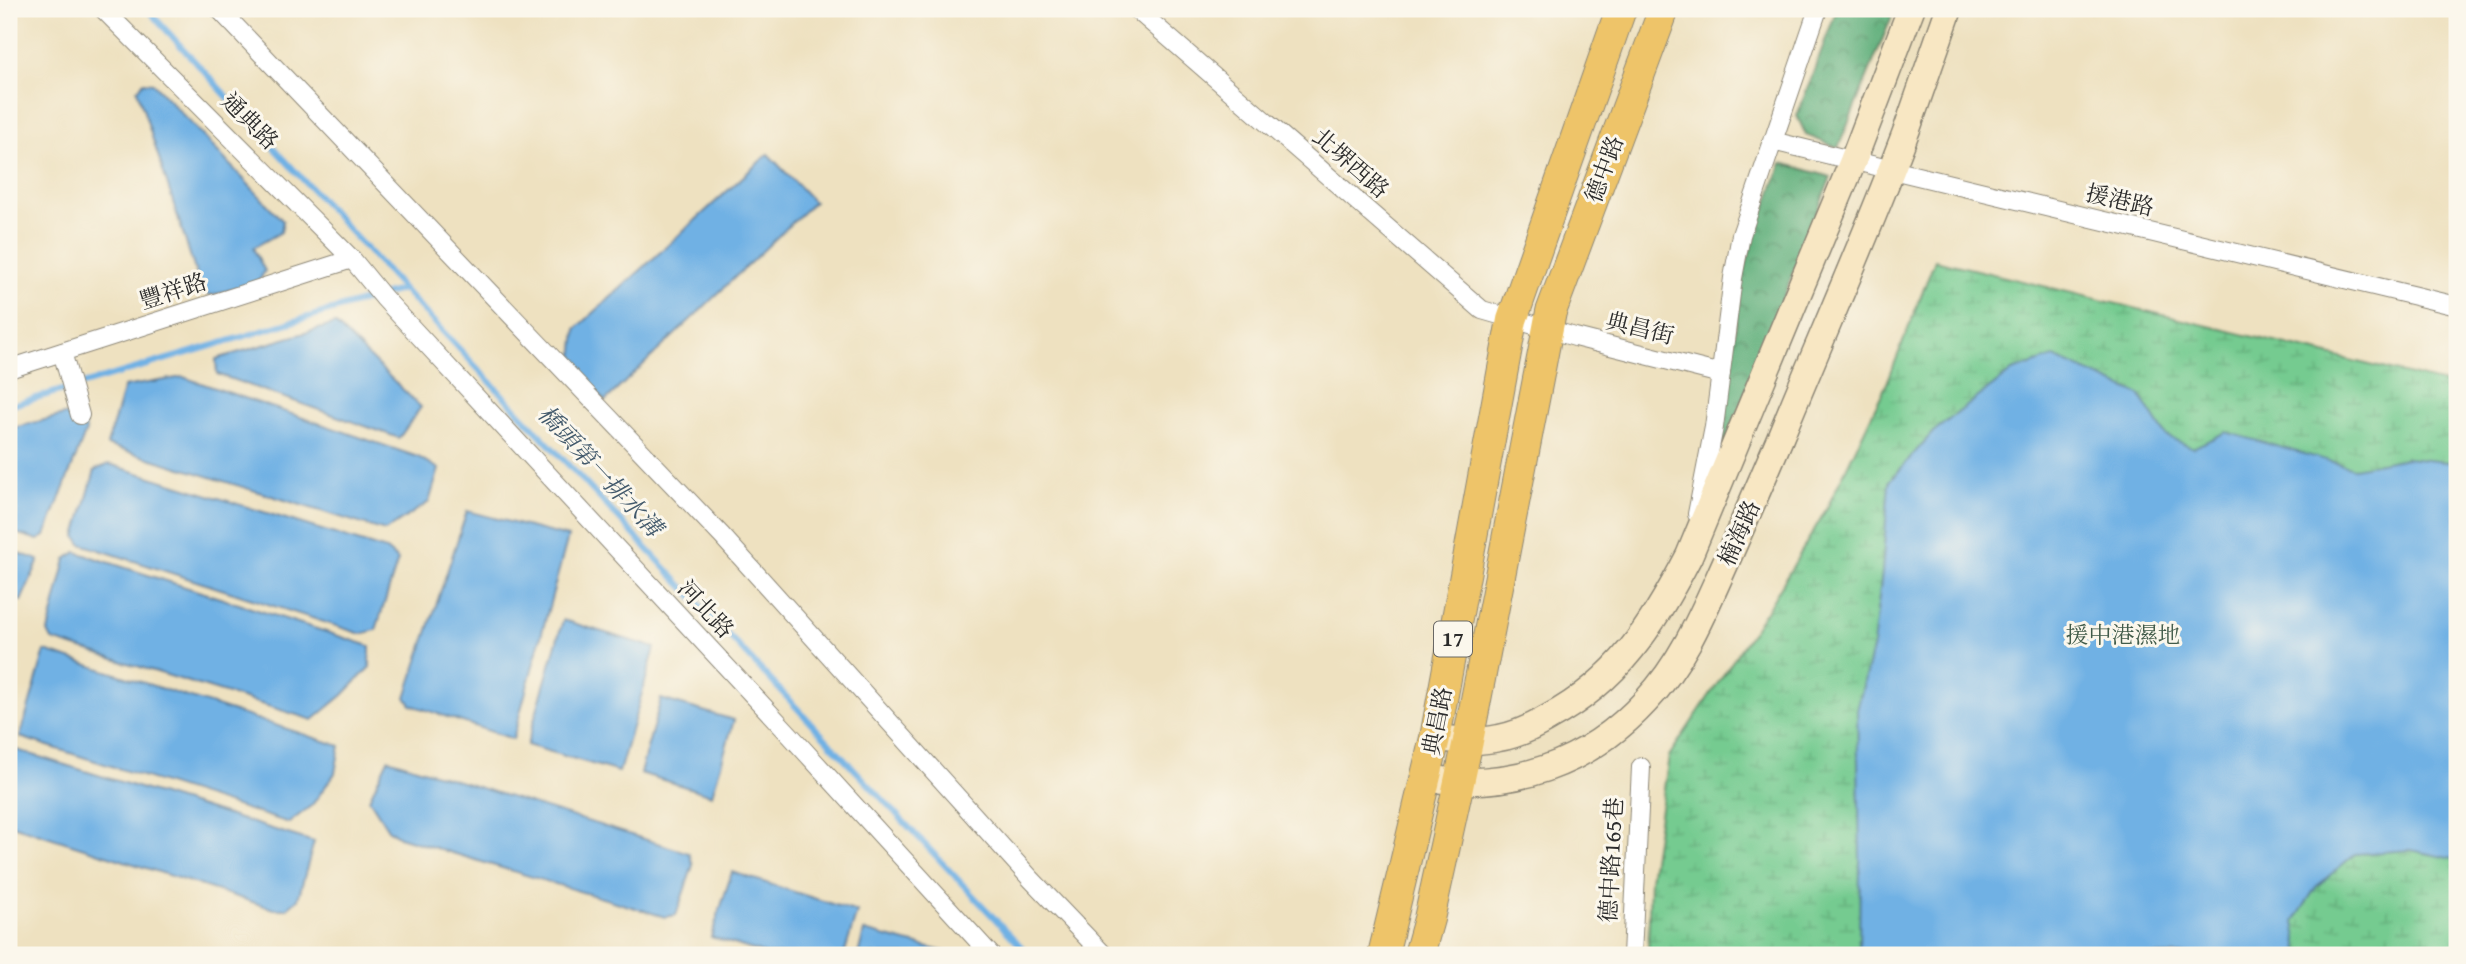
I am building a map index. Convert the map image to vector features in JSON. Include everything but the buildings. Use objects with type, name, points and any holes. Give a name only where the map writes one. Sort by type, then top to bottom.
[{"type":"main road","name":"德中路","points":[[1512,320],[1621,9]]},
{"type":"main road","name":"德中路","points":[[1547,330],[1551,312],[1664,9]]},
{"type":"main road","name":"典昌路","points":[[1382,955],[1435,737],[1512,320]]},
{"type":"main road","name":"典昌路","points":[[1419,955],[1468,741],[1547,330]]},
{"type":"street","name":"通典路","points":[[103,9],[356,264],[384,299]]},
{"type":"street","points":[[219,9],[722,536],[1031,879],[1104,955]]},
{"type":"street","name":"北堺西路","points":[[1136,9],[1482,310],[1547,330]]},
{"type":"street","name":"楠海路","points":[[1689,556],[1714,427],[1741,235],[1818,9]]},
{"type":"street","name":"楠海路","points":[[1435,737],[1468,741],[1499,738],[1527,730],[1598,686],[1640,640],[1666,600],[1689,556],[1853,161],[1911,9]]},
{"type":"street","name":"楠海路","points":[[1426,778],[1458,783],[1492,782],[1535,773],[1573,758],[1622,724],[1665,680],[1696,630],[1740,530],[1890,170],[1949,9]]},
{"type":"street","name":"楠海路","points":[[1906,130],[1960,9]]},
{"type":"street","name":"援港路","points":[[1772,141],[2457,306]]},
{"type":"street","name":"豐祥路","points":[[9,369],[356,264]]},
{"type":"street","name":"河北路","points":[[384,299],[991,955]]},
{"type":"street","name":"典昌街","points":[[1547,330],[1721,374]]},
{"type":"street","points":[[62,352],[80,415]]},
{"type":"street","name":"德中路165巷","points":[[1632,955],[1641,767]]},
{"type":"green space","points":[[1837,9],[1895,9],[1838,148],[1806,135],[1797,116]]},
{"type":"green space","points":[[1782,163],[1831,177],[1725,444],[1720,446],[1742,280],[1751,247]]},
{"type":"green space","name":"援中港濕地","points":[[1935,260],[2457,386],[2457,955],[1648,955],[1650,879],[1669,756],[1770,605],[1827,508],[1887,383]]},
{"type":"water","points":[[144,82],[153,83],[283,221],[281,232],[253,248],[265,271],[259,281],[211,296],[202,292],[137,90]]},
{"type":"water","points":[[768,154],[814,202],[605,401],[572,369],[576,329]]},
{"type":"water","points":[[335,324],[421,407],[399,438],[217,374],[216,359]]},
{"type":"water","name":"援中港濕地","points":[[2054,357],[2140,395],[2166,436],[2193,448],[2226,432],[2354,468],[2406,458],[2457,463],[2457,860],[2411,850],[2355,854],[2316,887],[2294,922],[2300,955],[1859,955],[1857,710],[1873,645],[1889,482],[1933,432],[2012,371]]},
{"type":"water","points":[[183,377],[418,457],[439,469],[429,502],[385,531],[107,445],[124,387]]},
{"type":"water","points":[[68,414],[84,421],[86,431],[45,536],[38,540],[9,531],[9,429]]},
{"type":"water","points":[[109,464],[386,550],[398,560],[376,630],[361,634],[81,544],[76,536],[95,470]]},
{"type":"water","points":[[467,511],[568,537],[513,739],[411,705],[406,697]]},
{"type":"water","points":[[9,550],[39,560],[21,601],[9,597]]},
{"type":"water","points":[[76,552],[370,646],[370,667],[343,695],[313,720],[52,640],[48,632],[66,559]]},
{"type":"water","points":[[563,620],[655,648],[619,772],[527,745]]},
{"type":"water","points":[[45,651],[340,746],[335,773],[312,805],[289,823],[20,737]]},
{"type":"water","points":[[661,699],[734,720],[712,795],[640,773]]},
{"type":"water","points":[[17,750],[314,842],[298,899],[286,909],[274,909],[9,824],[9,755]]},
{"type":"water","points":[[388,759],[689,853],[693,865],[676,915],[665,917],[399,837],[388,829],[369,799]]},
{"type":"water","points":[[732,872],[857,912],[844,955],[769,955],[711,937]]},
{"type":"water","points":[[864,931],[949,953],[950,955],[858,955]]},
{"type":"waterway","name":"橋頭第一排水溝","points":[[147,9],[403,289],[1029,955]]},
{"type":"waterway","points":[[9,406],[403,289]]}]
